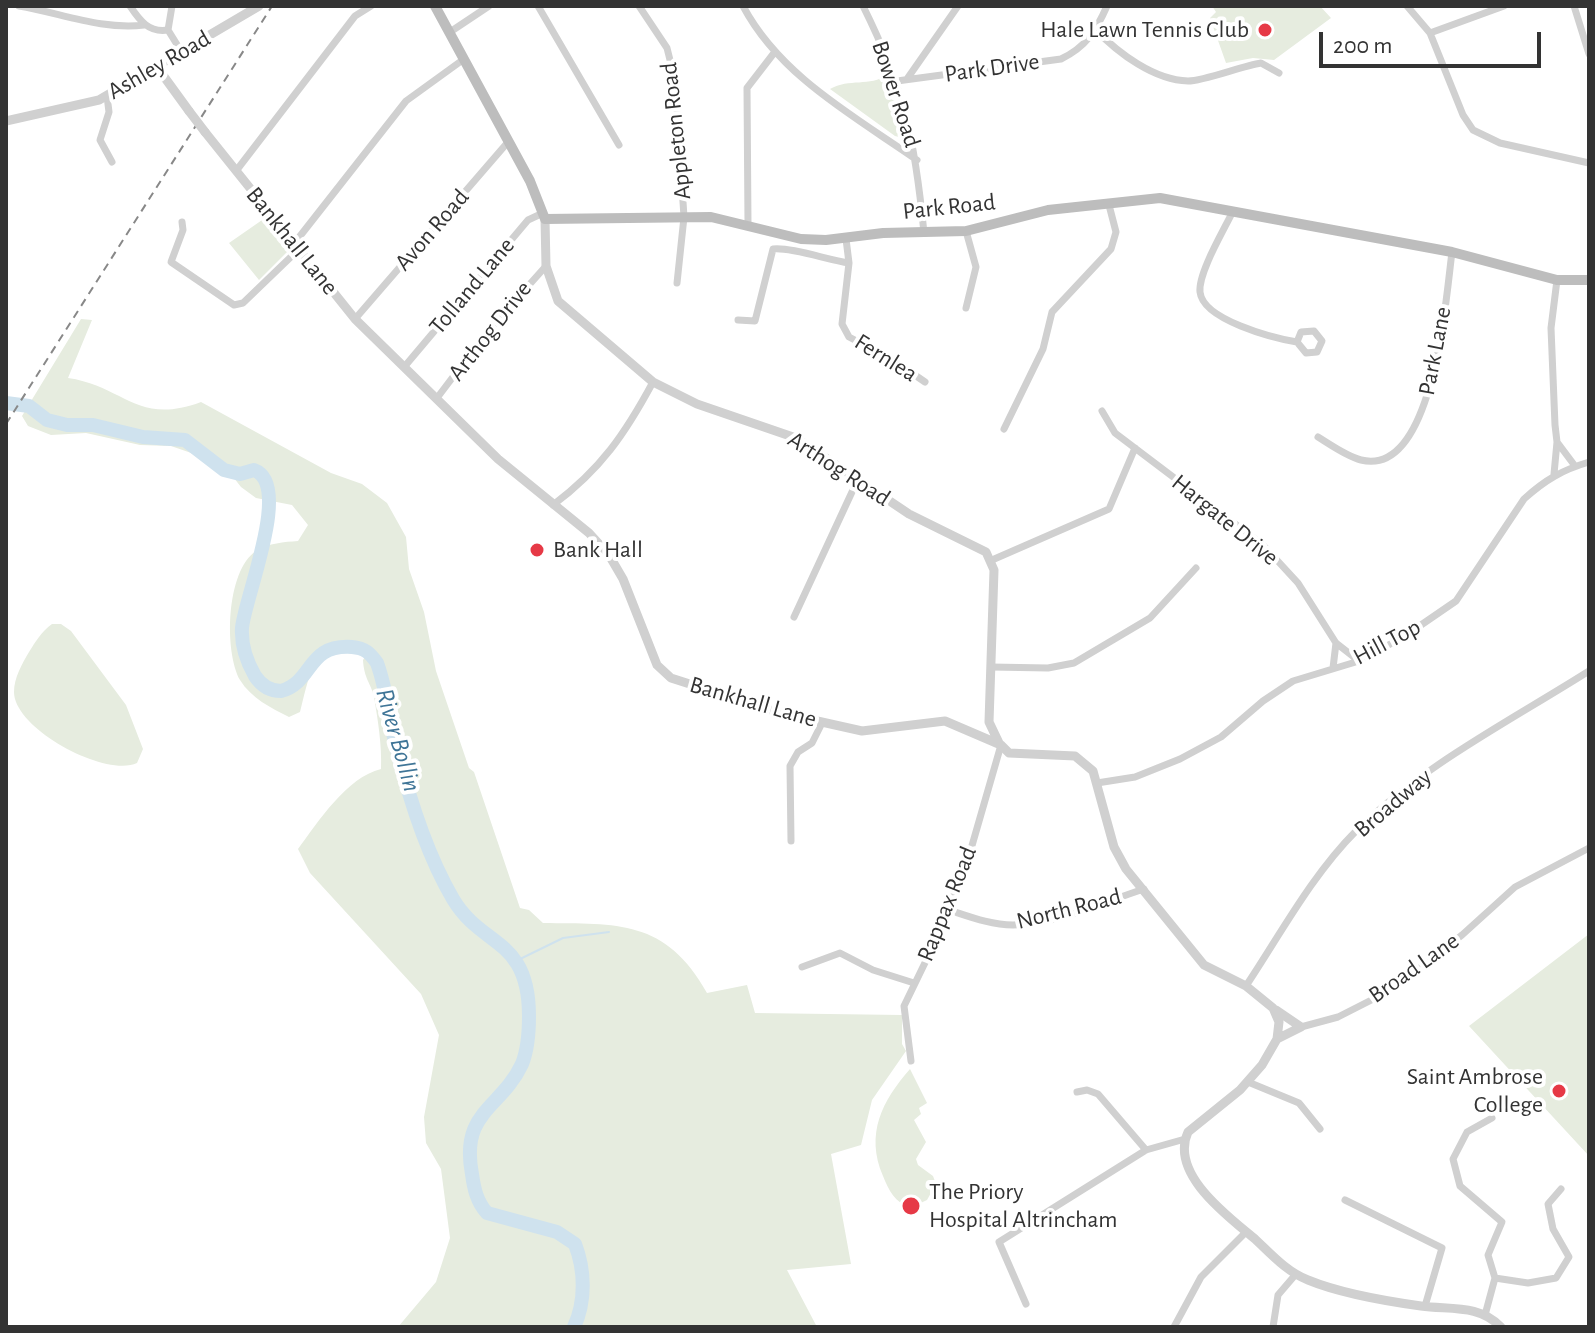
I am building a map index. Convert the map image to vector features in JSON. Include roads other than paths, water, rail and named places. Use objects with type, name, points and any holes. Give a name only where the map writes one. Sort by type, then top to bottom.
[{"type":"main road","points":[[435,6],[544,216]]},
{"type":"main road","name":"Park Road","points":[[544,216],[711,217],[801,239],[846,239],[883,233],[966,231],[1048,210],[1160,198],[1452,252],[1557,280],[1589,280]]},
{"type":"street","points":[[19,6],[98,24],[144,25]]},
{"type":"street","points":[[130,6],[144,25],[153,30],[168,30]]},
{"type":"street","points":[[172,6],[168,30],[181,51]]},
{"type":"street","name":"Ashley Road","points":[[6,121],[107,96],[259,6]]},
{"type":"street","points":[[236,171],[355,16],[371,6]]},
{"type":"street","points":[[450,32],[489,6]]},
{"type":"street","points":[[538,6],[619,145]]},
{"type":"street","name":"Appleton Road","points":[[639,6],[667,48],[675,80],[684,217],[677,283]]},
{"type":"street","points":[[743,6],[774,53],[808,83],[917,160]]},
{"type":"street","name":"Bower Road","points":[[863,6],[902,80],[917,160],[924,233]]},
{"type":"street","points":[[902,80],[958,6]]},
{"type":"street","name":"Park Drive","points":[[902,80],[1061,59],[1081,49],[1096,30],[1107,6]]},
{"type":"street","points":[[1407,6],[1430,33],[1463,115],[1473,130],[1500,143],[1589,163]]},
{"type":"street","points":[[1430,33],[1504,6]]},
{"type":"street","points":[[1574,6],[1589,54]]},
{"type":"street","points":[[1096,30],[1114,49],[1150,70],[1189,81],[1261,63],[1279,73]]},
{"type":"street","points":[[748,224],[747,88],[774,53]]},
{"type":"street","points":[[182,222],[183,230],[171,262],[234,305],[243,303],[295,248],[406,101],[464,59]]},
{"type":"street","name":"Bankhall Lane","points":[[157,67],[295,248],[355,319],[501,461],[589,533],[609,555],[623,579],[657,665],[671,678],[822,723],[862,731],[945,721],[1020,756],[1062,753],[1075,756],[1093,771],[1114,847],[1126,869],[1184,945],[1204,965],[1246,986],[1301,1027]]},
{"type":"street","points":[[107,96],[109,112],[100,140],[111,156]]},
{"type":"street","name":"Avon Road","points":[[355,319],[508,142]]},
{"type":"street","points":[[1004,429],[1043,349],[1052,312],[1111,249],[1116,232],[1109,205]]},
{"type":"street","points":[[1233,211],[1203,276],[1200,293],[1208,308],[1226,319],[1273,338],[1297,342]]},
{"type":"street","name":"Arthog Road","points":[[544,216],[546,266],[553,292],[564,308],[653,382],[697,404],[782,432],[909,514],[986,552],[992,560]]},
{"type":"street","name":"Tolland Lane","points":[[405,366],[528,220],[544,216]]},
{"type":"street","points":[[966,231],[976,267],[966,308]]},
{"type":"street","name":"Fernlea","points":[[846,239],[849,263],[842,324],[849,337],[893,360],[925,382]]},
{"type":"street","points":[[738,320],[755,321],[773,249],[785,247],[812,258],[849,263]]},
{"type":"street","name":"Park Lane","points":[[1318,437],[1362,460],[1378,460],[1403,445],[1426,403],[1434,373],[1452,252]]},
{"type":"street","name":"Arthog Drive","points":[[437,398],[487,332],[546,266]]},
{"type":"street","points":[[1554,474],[1557,442],[1551,328],[1557,280]]},
{"type":"street","points":[[553,505],[577,487],[624,436],[653,382]]},
{"type":"street","name":"Hargate Drive","points":[[1102,411],[1115,433],[1263,545],[1298,583],[1336,643],[1359,661]]},
{"type":"street","points":[[1557,442],[1575,466]]},
{"type":"street","points":[[1001,745],[989,722],[992,560],[1109,509],[1135,448]]},
{"type":"street","name":"Hill Top","points":[[1097,783],[1135,777],[1180,759],[1221,737],[1263,701],[1293,681],[1359,661],[1456,601],[1524,499],[1554,474],[1589,462]]},
{"type":"street","points":[[794,617],[858,479]]},
{"type":"street","points":[[991,667],[1048,668],[1074,663],[1150,618],[1196,568]]},
{"type":"street","points":[[1333,668],[1336,643]]},
{"type":"street","name":"Broadway","points":[[1246,986],[1355,833],[1397,794],[1589,671]]},
{"type":"street","points":[[791,841],[790,766],[798,752],[812,743],[822,723]]},
{"type":"street","name":"Rappax Road","points":[[911,1061],[904,1006],[937,938],[971,849],[1001,745]]},
{"type":"street","name":"Broad Lane","points":[[1185,1139],[1194,1125],[1248,1082],[1277,1039],[1301,1027],[1338,1017],[1393,989],[1462,935],[1515,887],[1589,848]]},
{"type":"street","name":"North Road","points":[[946,909],[993,923],[1014,925],[1060,916],[1144,889]]},
{"type":"street","points":[[802,967],[840,953],[873,970],[914,983]]},
{"type":"street","points":[[1273,1008],[1279,1022],[1277,1039]]},
{"type":"street","points":[[1248,1082],[1299,1103],[1320,1129]]},
{"type":"street","points":[[1077,1092],[1091,1091],[1103,1099],[1146,1150]]},
{"type":"street","points":[[1485,1315],[1495,1278],[1488,1255],[1502,1222],[1460,1186],[1453,1159],[1467,1132],[1492,1118]]},
{"type":"street","points":[[1026,1304],[999,1242],[1146,1150],[1185,1139],[1190,1166],[1212,1204],[1296,1274],[1318,1284],[1425,1306],[1459,1308],[1485,1315],[1501,1327]]},
{"type":"street","points":[[1495,1278],[1528,1283],[1556,1278],[1569,1257],[1553,1229],[1548,1204],[1561,1189]]},
{"type":"street","points":[[1345,1200],[1442,1248],[1425,1306]]},
{"type":"street","points":[[1174,1327],[1201,1277],[1246,1232]]},
{"type":"street","points":[[1273,1327],[1278,1295],[1296,1274]]},
{"type":"waterway","name":"River Bollin","points":[[6,403],[29,406],[47,420],[67,425],[93,425],[143,437],[185,440],[224,470],[240,474],[254,470],[265,480],[269,497],[268,518],[242,628],[247,659],[260,682],[270,689],[281,691],[300,680],[326,651],[352,647],[369,654],[377,663],[407,785],[435,863],[465,915],[513,957],[527,990],[528,1034],[522,1064],[477,1123],[472,1137],[470,1153],[475,1190],[487,1213],[557,1232],[575,1244],[583,1286],[581,1307],[574,1327]]},
{"type":"waterway","points":[[516,961],[563,938],[609,932]]},
{"type":"railway","points":[[6,424],[272,6]]},
{"type":"place","name":"Hale Lawn Tennis Club","points":[[1265,30]]},
{"type":"place","name":"Bank Hall","points":[[537,550]]},
{"type":"place","name":"Saint Ambrose College","points":[[1559,1091]]},
{"type":"place","name":"The Priory Hospital Altrincham","points":[[911,1206]]}]
